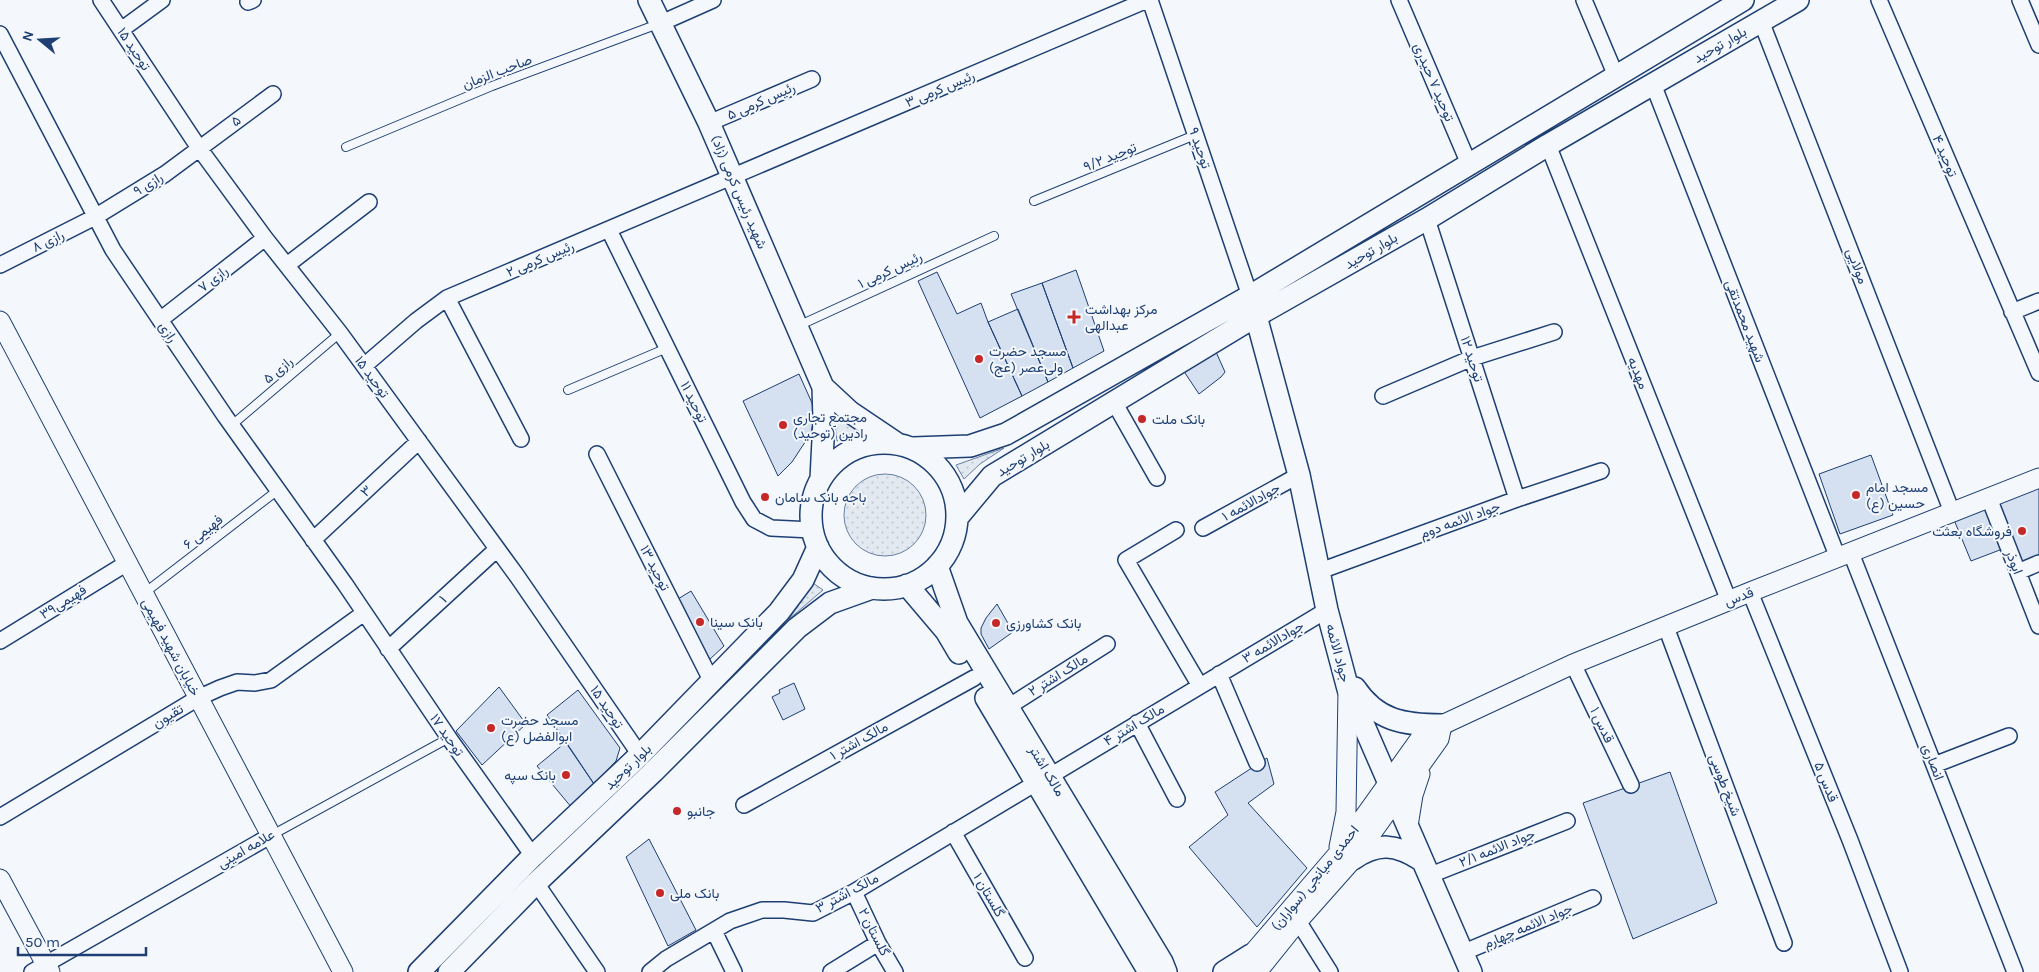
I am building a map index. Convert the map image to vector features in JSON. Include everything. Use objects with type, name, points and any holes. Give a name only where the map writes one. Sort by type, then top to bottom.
[{"type":"main road","name":"شهید رئیس کرمی (زاد)","points":[[649,0],[659,24],[710,123],[796,327],[823,386]]},
{"type":"main road","name":"بلوار توحید","points":[[905,445],[970,446],[1006,434],[1250,296],[1743,0]]},
{"type":"main road","name":"بلوار توحید","points":[[958,518],[992,476],[1256,316],[1427,219],[1548,145],[1798,0]]},
{"type":"main road","name":"جواد الائمه","points":[[1256,316],[1299,475],[1327,610],[1346,680],[1424,868],[1467,963]]},
{"type":"main road","points":[[823,386],[850,412],[928,457],[941,469],[950,484],[956,501],[958,518],[955,536],[948,552],[937,566],[923,578],[908,586],[890,589],[872,588],[855,583],[840,574],[828,562],[815,539],[811,513],[814,495],[821,479],[831,465],[845,453],[861,446],[878,442],[905,445]]},
{"type":"main road","points":[[821,479],[824,420],[823,386]]},
{"type":"main road","name":"بلوار توحید","points":[[419,972],[533,856],[640,755],[779,612],[803,580],[815,539]]},
{"type":"main road","name":"مالک اشتر","points":[[937,566],[958,623],[1008,706],[1043,779]]},
{"type":"main road","name":"مالک اشتر","points":[[908,586],[946,631],[974,678],[1043,779],[1157,970]]},
{"type":"main road","name":"بلوار توحید","points":[[449,972],[536,883],[653,772],[796,628],[830,603],[872,588]]},
{"type":"main road","points":[[1346,680],[1367,705],[1380,714],[1397,721],[1416,725],[1442,725]]},
{"type":"main road","points":[[1345,857],[1378,847],[1394,848],[1407,851],[1424,868]]},
{"type":"main road","points":[[1224,972],[1254,964]]},
{"type":"street","name":"توحید ۱۵","points":[[101,0],[199,148],[265,238],[340,333],[419,441],[497,549],[640,755]]},
{"type":"street","points":[[121,30],[162,0]]},
{"type":"street","points":[[659,24],[713,0]]},
{"type":"street","name":"توحید ۹","points":[[1148,0],[1250,296]]},
{"type":"street","name":"رئیس کرمی ۳","points":[[732,178],[1148,0]]},
{"type":"street","name":"توحید ۷ حیدری","points":[[1399,0],[1469,164]]},
{"type":"street","points":[[1584,0],[1616,76]]},
{"type":"street","name":"توحید ۴","points":[[1879,0],[2039,373]]},
{"type":"street","points":[[2020,0],[2039,45]]},
{"type":"street","name":"مولایی","points":[[1761,21],[1952,512]]},
{"type":"street","name":"رازی","points":[[0,34],[113,250],[232,425],[364,613]]},
{"type":"street","name":"رئیس کرمی ۵","points":[[710,123],[812,78]]},
{"type":"street","name":"شهید محمدتقی","points":[[1653,84],[1844,555]]},
{"type":"street","name":"۵","points":[[199,148],[273,94]]},
{"type":"street","name":"مهدیه","points":[[1548,145],[1729,601]]},
{"type":"street","name":"رازی ۹","points":[[95,217],[165,174],[199,148]]},
{"type":"street","name":"رئیس کرمی ۲","points":[[364,366],[416,321],[447,298],[732,178]]},
{"type":"street","points":[[287,265],[369,202]]},
{"type":"street","name":"رازی ۸","points":[[0,265],[95,217]]},
{"type":"street","name":"توحید ۱۲","points":[[1427,219],[1517,499]]},
{"type":"street","name":"توحید ۱۱","points":[[609,230],[743,502],[754,519],[771,528],[815,539]]},
{"type":"street","name":"رازی ۷","points":[[160,320],[265,238]]},
{"type":"street","points":[[447,298],[521,439]]},
{"type":"street","points":[[2012,312],[2039,301]]},
{"type":"street","name":"خیابان شهید فهیمی","points":[[0,321],[343,972]]},
{"type":"street","points":[[1383,396],[1472,358],[1554,332]]},
{"type":"street","points":[[1114,402],[1158,478]]},
{"type":"street","name":"۳","points":[[313,540],[419,441]]},
{"type":"street","name":"توحید ۱۳","points":[[597,454],[712,682]]},
{"type":"street","name":"جواد الائمه دوم","points":[[1320,571],[1517,499],[1601,471]]},
{"type":"street","name":"جوادالائمه ۱","points":[[1203,528],[1299,475]]},
{"type":"street","name":"قدس","points":[[1392,790],[1427,729],[1442,725],[1573,664],[2039,478]]},
{"type":"street","name":"ابوذر","points":[[1989,498],[2039,626]]},
{"type":"street","points":[[1176,530],[1126,560],[1200,686]]},
{"type":"street","name":"۱","points":[[388,649],[497,549]]},
{"type":"street","name":"انصاری","points":[[1844,555],[1934,765],[2016,972]]},
{"type":"street","name":"فهیمی۳۹","points":[[0,641],[127,563]]},
{"type":"street","points":[[2018,572],[2039,563]]},
{"type":"street","name":"قدس ۵","points":[[1750,592],[1850,840],[1900,972]]},
{"type":"street","name":"جوادالائمه ۳","points":[[1219,674],[1327,610]]},
{"type":"street","name":"توحید ۱۷","points":[[364,613],[449,738],[533,856]]},
{"type":"street","name":"تقیون","points":[[0,817],[198,698],[237,682],[255,683],[271,680],[364,613]]},
{"type":"street","name":"شیخ طوسی","points":[[1666,627],[1784,943]]},
{"type":"street","name":"مالک اشتر ۲","points":[[1008,706],[1108,644]]},
{"type":"street","name":"قدس ۱","points":[[1573,664],[1631,786]]},
{"type":"street","points":[[1219,674],[1257,763]]},
{"type":"street","name":"مالک اشتر ۴","points":[[1043,779],[1219,674]]},
{"type":"street","name":"مالک اشتر ۱","points":[[744,805],[974,678]]},
{"type":"street","points":[[1345,857],[1346,680]]},
{"type":"street","points":[[1137,723],[1177,798]]},
{"type":"street","points":[[1392,790],[1428,755],[1439,739],[1442,725]]},
{"type":"street","points":[[1934,765],[2009,736]]},
{"type":"street","points":[[1408,826],[1413,795],[1428,755]]},
{"type":"street","name":"مالک اشتر ۳","points":[[650,972],[666,959],[730,921],[762,910],[813,913],[854,892],[1043,779]]},
{"type":"street","name":"احمدی میانجی (سواران)","points":[[1237,972],[1254,964],[1298,921],[1392,790]]},
{"type":"street","name":"جواد الائمه ۲/۱","points":[[1424,868],[1567,821]]},
{"type":"street","name":"گلستان ۱","points":[[953,832],[1025,958]]},
{"type":"street","name":"علامه امینی","points":[[43,970],[270,836]]},
{"type":"street","name":"احمدی میانجی (سواران)","points":[[1254,964],[1345,857]]},
{"type":"street","points":[[0,879],[43,970]]},
{"type":"street","points":[[536,883],[597,972]]},
{"type":"street","name":"گلستان ۲","points":[[854,892],[878,943],[895,972]]},
{"type":"street","name":"جواد الائمه چهارم","points":[[1467,963],[1593,898]]},
{"type":"street","points":[[1298,921],[1330,972]]},
{"type":"street","points":[[714,931],[734,972]]},
{"type":"street","points":[[831,972],[878,943]]},
{"type":"lane","name":"صاحب الزمان","points":[[346,147],[492,86],[659,24]]},
{"type":"lane","name":"توحید ۹/۲","points":[[1034,201],[1195,135]]},
{"type":"lane","name":"رئیس کرمی ۱","points":[[796,327],[994,236]]},
{"type":"lane","name":"رازی ۵","points":[[232,425],[340,333]]},
{"type":"lane","points":[[568,390],[667,348]]},
{"type":"lane","name":"فهیمی ۶","points":[[143,594],[278,490]]},
{"type":"lane","name":"علامه امینی","points":[[270,836],[449,738]]},
{"type":"shaded area","points":[[833,408],[857,430],[837,441]]},
{"type":"shaded area","points":[[1004,448],[980,464],[964,479],[956,465]]},
{"type":"shaded area","points":[[885,474],[901,478],[914,486],[922,499],[926,515],[922,531],[914,544],[901,552],[885,556],[869,552],[856,544],[848,531],[844,515],[848,499],[856,486],[869,478]]},
{"type":"shaded area","points":[[813,583],[823,590],[789,619]]},
{"type":"building","name":"مرکز بهداشت عبدالهی","points":[[1076,270],[1104,351],[1073,368],[1042,283]]},
{"type":"building","name":"مسجد حضرت ولی‌عصر (عج)","points":[[937,272],[957,314],[981,303],[1022,396],[980,418],[918,281]]},
{"type":"building","points":[[1042,283],[1073,368],[1048,382],[1011,294]]},
{"type":"building","points":[[1018,309],[1048,382],[1022,396],[988,322]]},
{"type":"building","points":[[1216,352],[1225,372],[1199,394],[1183,370]]},
{"type":"building","name":"مجتمع تجاری رادین (توحید)","points":[[799,374],[812,403],[814,418],[811,433],[792,462],[778,476],[743,401]]},
{"type":"building","name":"مسجد امام حسین (ع)","points":[[1871,455],[1893,515],[1840,534],[1819,474]]},
{"type":"building","name":"فروشگاه بعثت","points":[[2039,483],[2039,561],[2019,569],[1994,500]]},
{"type":"building","points":[[1988,501],[2005,548],[1971,561],[1952,515]]},
{"type":"building","name":"بانک سینا","points":[[691,591],[724,646],[709,660],[678,599]]},
{"type":"building","name":"بانک کشاورزی","points":[[997,604],[1013,632],[989,649],[981,634],[981,628]]},
{"type":"building","points":[[794,683],[805,709],[783,720],[772,697],[780,693],[779,690]]},
{"type":"building","name":"مسجد حضرت ابوالفضل (ع)","points":[[499,687],[526,724],[482,765],[456,731]]},
{"type":"building","points":[[578,690],[620,748],[616,761],[594,784],[547,715]]},
{"type":"building","name":"بانک سپه","points":[[566,742],[594,784],[572,808],[537,766]]},
{"type":"building","points":[[1267,758],[1274,784],[1248,803],[1307,868],[1257,927],[1189,847],[1228,815],[1215,792]]},
{"type":"building","points":[[1670,772],[1717,903],[1633,939],[1583,803]]},
{"type":"building","name":"بانک ملی","points":[[649,839],[696,930],[668,946],[626,857]]},
{"type":"place","name":"مرکز بهداشت عبدالهی","points":[[1074,317]]},
{"type":"place","name":"مسجد حضرت ولی‌عصر (عج)","points":[[979,359]]},
{"type":"place","name":"بانک ملت","points":[[1142,419]]},
{"type":"place","name":"مجتمع تجاری رادین (توحید)","points":[[783,425]]},
{"type":"place","name":"مسجد امام حسین (ع)","points":[[1856,495]]},
{"type":"place","name":"باجه بانک سامان","points":[[765,497]]},
{"type":"place","name":"فروشگاه بعثت","points":[[2022,531]]},
{"type":"place","name":"بانک سینا","points":[[700,622]]},
{"type":"place","name":"بانک کشاورزی","points":[[996,623]]},
{"type":"place","name":"مسجد حضرت ابوالفضل (ع)","points":[[491,728]]},
{"type":"place","name":"بانک سپه","points":[[566,775]]},
{"type":"place","name":"جانبو","points":[[677,811]]},
{"type":"place","name":"بانک ملی","points":[[660,893]]}]
